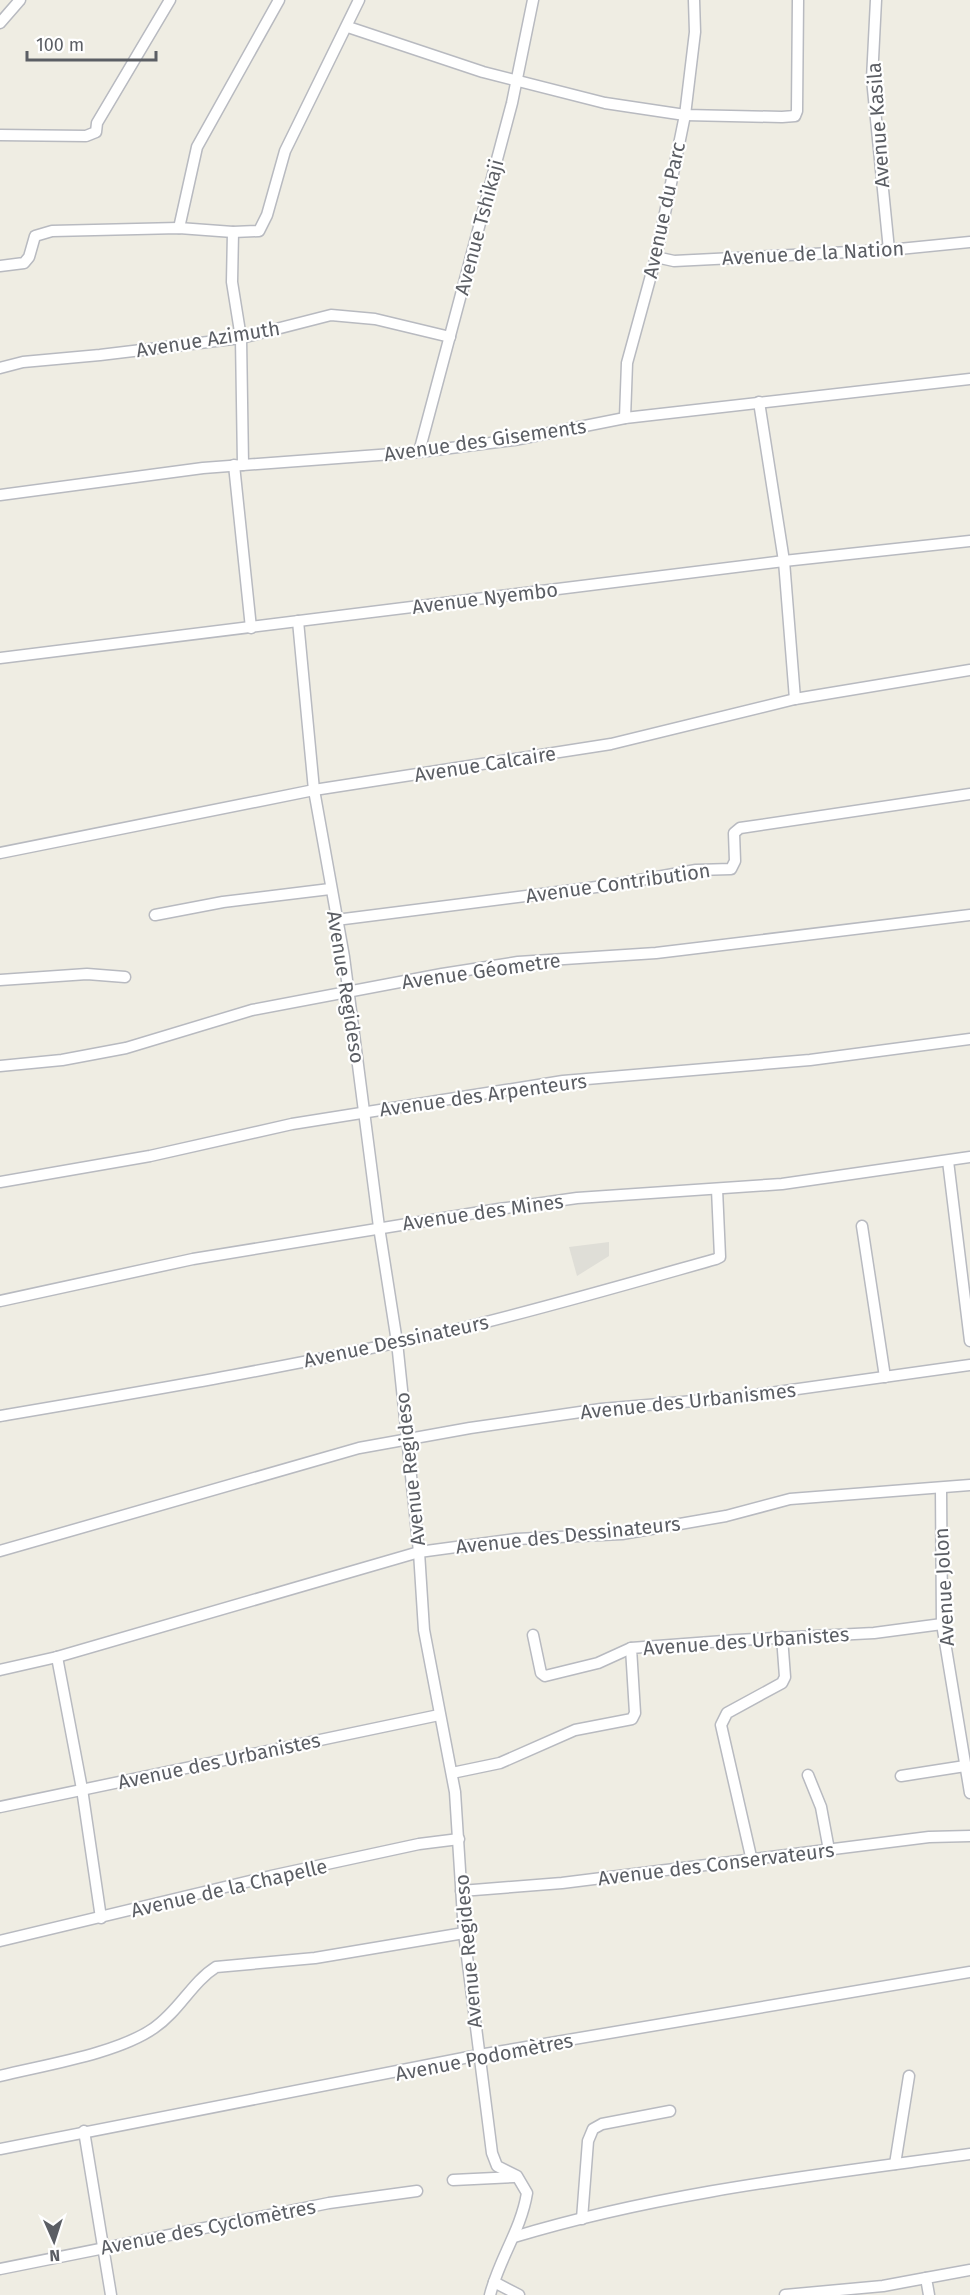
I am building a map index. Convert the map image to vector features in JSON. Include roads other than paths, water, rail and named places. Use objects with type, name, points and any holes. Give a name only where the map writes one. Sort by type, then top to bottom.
[{"type":"street","points":[[0,23],[20,0]]},
{"type":"street","points":[[0,135],[86,136],[96,132],[97,123],[170,0]]},
{"type":"street","points":[[179,228],[197,147],[279,0]]},
{"type":"street","points":[[0,266],[25,262],[33,238],[41,234],[69,230],[179,228],[254,232],[261,228],[273,196],[285,151],[348,27],[359,0]]},
{"type":"street","name":"Avenue Tshikaji","points":[[419,452],[517,81],[533,0]]},
{"type":"street","name":"Avenue du Parc","points":[[625,418],[624,383],[627,363],[656,257],[685,115],[695,32],[694,0]]},
{"type":"street","points":[[348,27],[483,72],[605,103],[685,115],[795,116],[798,0]]},
{"type":"street","name":"Avenue Kasila","points":[[876,0],[872,79],[889,250]]},
{"type":"street","points":[[233,232],[232,282],[241,338],[238,465],[251,628]]},
{"type":"street","name":"Avenue de la Nation","points":[[656,257],[674,261],[889,250],[970,242]]},
{"type":"street","name":"Avenue Azimuth","points":[[0,368],[22,362],[241,338],[319,317],[340,315],[375,319],[450,338]]},
{"type":"street","name":"Avenue des Gisements","points":[[0,495],[238,465],[419,452],[514,440],[625,418],[970,379]]},
{"type":"street","points":[[759,402],[784,561],[795,699]]},
{"type":"street","name":"Avenue Nyembo","points":[[0,658],[784,561],[970,541]]},
{"type":"street","name":"Avenue Regideso","points":[[298,621],[314,790],[350,993],[363,1112],[397,1342],[419,1552],[421,1609],[439,1715],[452,1773],[459,1839],[464,1933],[492,2153],[497,2166],[517,2176]]},
{"type":"street","name":"Avenue Calcaire","points":[[0,853],[314,790],[611,744],[795,699],[970,670]]},
{"type":"street","name":"Avenue Contribution","points":[[336,920],[612,885],[696,870],[731,869],[735,861],[734,832],[740,828],[970,795]]},
{"type":"street","points":[[155,915],[224,902],[330,889]]},
{"type":"street","name":"Avenue Géometre","points":[[0,1066],[62,1060],[126,1048],[156,1041],[236,1014],[442,974],[518,962],[656,952],[970,915]]},
{"type":"street","points":[[0,980],[87,974],[125,977]]},
{"type":"street","name":"Avenue des Arpenteurs","points":[[0,1182],[150,1156],[292,1124],[563,1082],[810,1060],[970,1039]]},
{"type":"street","name":"Avenue des Mines","points":[[0,1301],[182,1261],[379,1227],[577,1198],[782,1184],[970,1157]]},
{"type":"street","points":[[948,1161],[970,1341]]},
{"type":"street","name":"Avenue Dessinateurs","points":[[0,1416],[178,1386],[397,1342],[576,1299],[717,1259],[720,1257],[722,1247],[717,1189]]},
{"type":"street","points":[[862,1226],[885,1377]]},
{"type":"street","name":"Avenue des Urbanismes","points":[[407,1439],[601,1409],[740,1397],[970,1365]]},
{"type":"street","points":[[0,1551],[359,1448],[407,1439]]},
{"type":"street","name":"Avenue des Dessinateurs","points":[[0,1670],[57,1657],[419,1552],[516,1539],[622,1534],[726,1516],[790,1499],[970,1485]]},
{"type":"street","name":"Avenue Jolon","points":[[941,1488],[942,1624],[970,1793]]},
{"type":"street","name":"Avenue des Urbanistes","points":[[452,1773],[500,1763],[575,1730],[630,1721],[635,1713],[631,1648],[874,1633],[942,1624]]},
{"type":"street","points":[[533,1635],[540,1671],[545,1676],[598,1663],[631,1648]]},
{"type":"street","points":[[752,1861],[722,1725],[727,1713],[782,1683],[785,1677],[782,1637]]},
{"type":"street","points":[[57,1657],[82,1789],[102,1918]]},
{"type":"street","name":"Avenue des Urbanistes","points":[[0,1807],[439,1715]]},
{"type":"street","points":[[901,1776],[966,1766]]},
{"type":"street","points":[[808,1774],[821,1807],[829,1850]]},
{"type":"street","name":"Avenue des Conservateurs","points":[[461,1891],[562,1883],[752,1861],[929,1837],[970,1836]]},
{"type":"street","name":"Avenue de la Chapelle","points":[[0,1941],[271,1876],[428,1843],[459,1839]]},
{"type":"street","points":[[0,2076],[105,2049],[153,2029],[171,2014],[205,1974],[216,1966],[315,1958],[464,1933]]},
{"type":"street","name":"Avenue Podomètres","points":[[0,2149],[84,2131],[339,2085],[479,2055],[970,1972]]},
{"type":"street","points":[[895,2164],[909,2076]]},
{"type":"street","points":[[582,2219],[588,2141],[593,2129],[602,2124],[670,2111]]},
{"type":"street","points":[[84,2131],[111,2295]]},
{"type":"street","points":[[514,2237],[582,2219],[739,2185],[970,2154]]},
{"type":"street","points":[[453,2180],[517,2176],[527,2193],[514,2237],[500,2261],[490,2295]]},
{"type":"street","name":"Avenue des Cyclomètres","points":[[0,2270],[329,2203],[417,2192]]},
{"type":"street","points":[[785,2295],[833,2293],[970,2270]]},
{"type":"street","points":[[927,2278],[929,2295]]},
{"type":"street","points":[[494,2282],[519,2295]]}]
